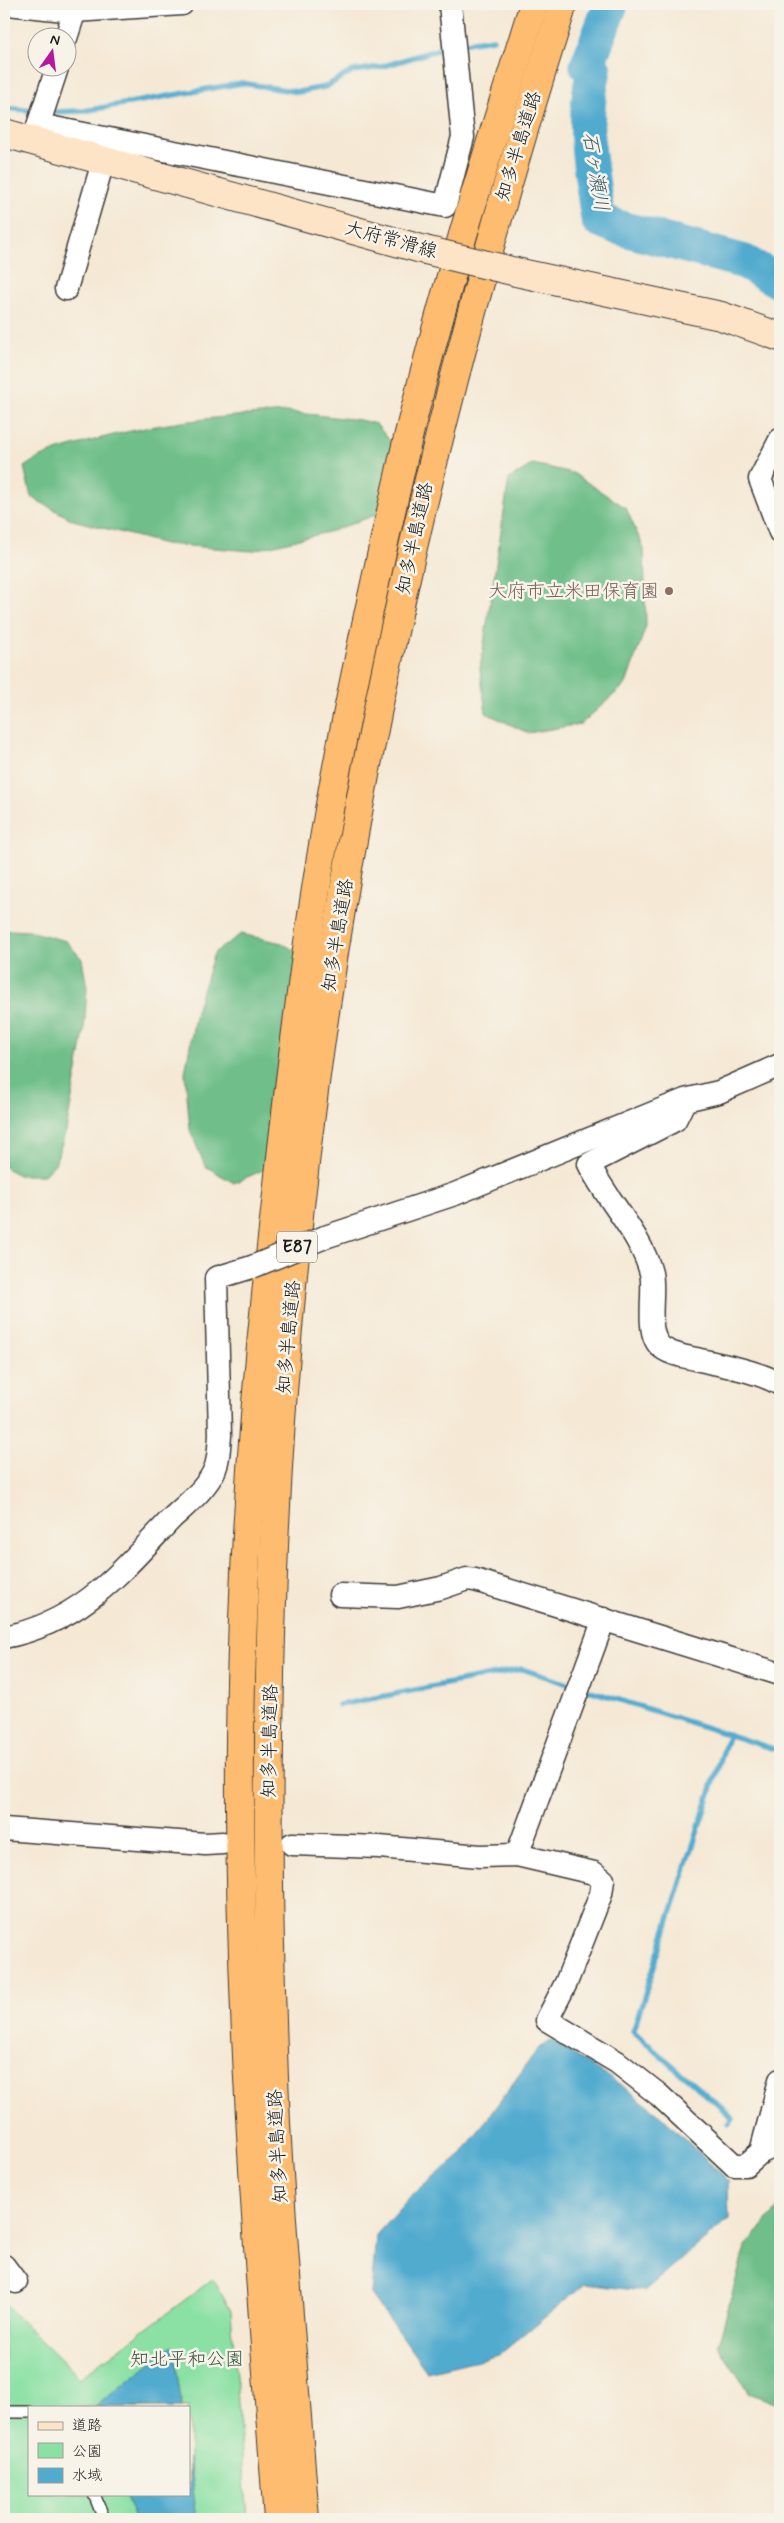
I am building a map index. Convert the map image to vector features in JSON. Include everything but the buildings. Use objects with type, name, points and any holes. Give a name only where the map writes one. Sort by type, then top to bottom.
[{"type":"highway","name":"知多半島道路","points":[[278,2519],[250,2129],[241,1758],[247,1543],[262,1324],[284,1130],[310,931],[329,811],[353,685],[410,433],[471,207],[534,4]]},
{"type":"highway","name":"知多半島道路","points":[[305,2519],[276,2125],[270,1950],[268,1740],[274,1544],[289,1327],[308,1134],[337,934],[359,806],[381,690],[434,450],[498,215],[563,4]]},
{"type":"main road","name":"大府常滑線","points":[[4,133],[36,134],[103,162],[424,250],[516,272],[721,316],[780,337]]},
{"type":"street","points":[[8,4],[76,7],[182,4]]},
{"type":"street","points":[[54,78],[36,134],[445,206],[463,137],[450,4]]},
{"type":"street","points":[[69,28],[76,7]]},
{"type":"street","points":[[66,289],[103,162]]},
{"type":"street","points":[[780,440],[760,479],[780,532]]},
{"type":"street","points":[[4,1637],[25,1633],[48,1625],[82,1606],[108,1585],[208,1482],[218,1460],[220,1435],[216,1278],[252,1267],[325,1237],[455,1194],[685,1100],[719,1092],[780,1065]]},
{"type":"street","points":[[685,1100],[675,1120],[589,1164],[599,1184],[637,1242],[651,1272],[652,1331],[658,1345],[675,1354],[743,1371],[780,1384]]},
{"type":"street","points":[[340,1595],[398,1597],[441,1588],[467,1579],[475,1580],[780,1674]]},
{"type":"street","points":[[517,1855],[604,1619]]},
{"type":"street","points":[[4,1829],[205,1844],[222,1843]]},
{"type":"street","points":[[292,1844],[379,1847],[480,1856],[517,1855],[594,1873],[602,1880],[601,1894],[566,1983],[547,2020],[617,2062],[659,2095],[734,2165],[746,2165],[771,2148],[780,2080]]},
{"type":"lane","points":[[4,2412],[28,2412]]},
{"type":"lane","points":[[95,2496],[104,2519]]},
{"type":"green space","points":[[289,412],[360,420],[376,424],[400,453],[378,514],[332,531],[251,551],[165,544],[73,520],[31,497],[24,467],[45,455],[60,450],[160,425],[211,418]]},
{"type":"green space","points":[[533,464],[573,473],[626,508],[644,549],[646,626],[626,684],[581,724],[528,733],[486,713],[480,669],[509,479]]},
{"type":"green space","points":[[10,930],[29,931],[66,941],[82,959],[87,988],[84,1032],[66,1131],[55,1164],[44,1175],[18,1175],[4,1167],[4,933]]},
{"type":"green space","points":[[241,934],[282,943],[339,978],[272,1166],[234,1183],[205,1166],[190,1130],[185,1073],[196,1011],[214,953]]},
{"type":"green space","points":[[780,2206],[780,2405],[749,2393],[718,2345],[745,2247]]},
{"type":"green space","name":"知北平和公園","points":[[213,2279],[231,2311],[247,2519],[4,2519],[4,2304],[80,2378]]},
{"type":"water","points":[[552,2041],[621,2085],[658,2113],[728,2181],[729,2219],[644,2291],[585,2284],[499,2355],[427,2372],[371,2294],[376,2235],[410,2197],[460,2156],[540,2046]]},
{"type":"water","points":[[173,2345],[182,2406],[96,2406]]},
{"type":"water","points":[[190,2466],[197,2519],[135,2519],[126,2496],[190,2496]]},
{"type":"waterway","name":"石ヶ瀬川","points":[[611,4],[587,66],[594,70],[590,89],[587,126],[598,219],[617,227],[745,262],[780,282]]},
{"type":"waterway","points":[[459,44],[493,39]]},
{"type":"waterway","points":[[48,112],[84,111],[242,83],[298,92],[325,87],[353,71],[381,67],[450,46]]},
{"type":"waterway","points":[[4,108],[39,111]]},
{"type":"waterway","points":[[339,1705],[522,1669],[574,1686]]},
{"type":"waterway","points":[[582,1688],[780,1751]]},
{"type":"waterway","points":[[729,1734],[633,2031],[733,2118],[729,2124]]},
{"type":"place","name":"大府市立米田保育園","points":[[669,591]]}]
